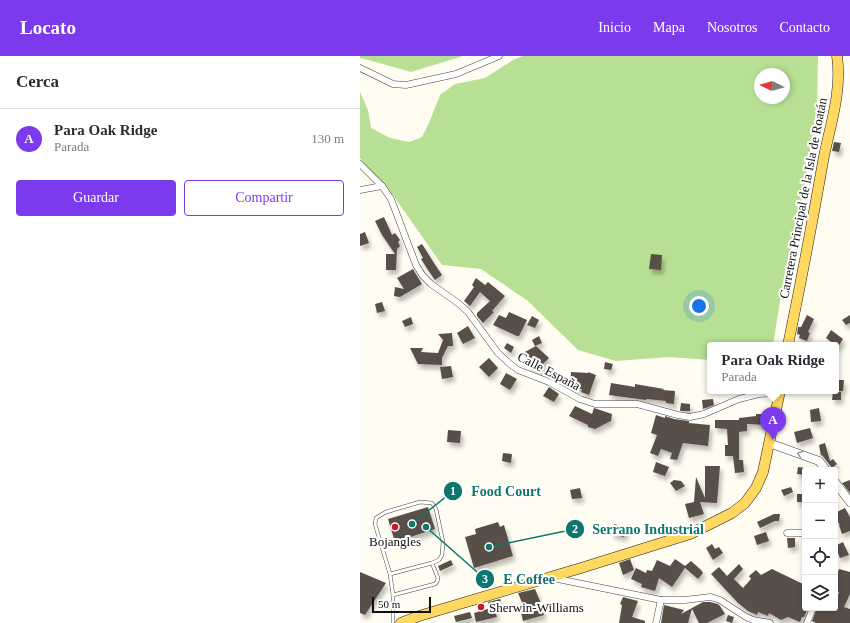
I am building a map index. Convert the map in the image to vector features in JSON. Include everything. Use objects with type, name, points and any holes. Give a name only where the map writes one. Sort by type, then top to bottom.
[{"type":"main road","name":"Carretera Principal de la Isla de Roatán","points":[[789,342],[826,146],[836,102],[839,65],[837,56]]},
{"type":"main road","points":[[401,623],[419,616],[690,534],[732,513],[745,503],[756,488],[763,472],[779,394]]},
{"type":"street","points":[[360,68],[393,84],[406,85],[456,74],[499,56]]},
{"type":"street","name":"Calle España","points":[[360,164],[382,186],[392,199],[416,265],[423,276],[431,284],[468,312],[498,352],[518,370],[548,382],[580,399],[595,404],[637,404],[690,417],[704,414],[739,399],[759,394]]},
{"type":"street","points":[[360,190],[382,186]]},
{"type":"street","points":[[769,443],[819,461],[824,467]]},
{"type":"street","points":[[838,486],[850,502]]},
{"type":"street","points":[[787,533],[802,533]]},
{"type":"street","points":[[549,577],[662,600],[685,600],[710,597],[720,600],[746,617],[753,620],[770,623]]},
{"type":"street","points":[[656,623],[662,600]]},
{"type":"street","points":[[807,623],[812,611]]},
{"type":"lane","points":[[390,574],[432,563],[439,560],[442,555],[443,542],[434,505],[432,503],[420,502],[386,512],[376,518],[375,524],[390,574],[393,595],[393,623]]},
{"type":"lane","points":[[393,595],[435,584],[438,578],[432,563]]},
{"type":"green space","points":[[360,56],[463,56],[411,72],[360,58]]},
{"type":"green space","points":[[523,56],[818,56],[817,106],[806,177],[780,301],[773,342],[707,342],[707,360],[669,357],[616,361],[578,350],[528,301],[481,269],[442,265],[393,195],[384,189],[360,158],[360,92],[368,110],[371,128],[390,138],[409,142],[422,137],[440,95],[455,84],[485,78],[513,60]]},
{"type":"building","points":[[834,142],[841,143],[839,152],[832,151]]},
{"type":"building","points":[[384,217],[392,235],[395,233],[400,240],[398,242],[400,246],[397,249],[396,270],[386,270],[386,254],[395,254],[382,235],[375,221]]},
{"type":"building","points":[[365,232],[369,243],[360,246],[360,234]]},
{"type":"building","points":[[422,244],[442,275],[435,280],[421,259],[423,258],[417,247]]},
{"type":"building","points":[[651,254],[662,255],[661,270],[649,269]]},
{"type":"building","points":[[413,269],[422,284],[400,297],[394,296],[395,287],[404,289],[397,278]]},
{"type":"building","points":[[476,278],[485,285],[488,282],[505,296],[492,311],[494,312],[483,323],[477,316],[477,313],[490,301],[480,292],[470,306],[464,301],[474,287],[472,285]]},
{"type":"building","points":[[382,302],[385,311],[377,313],[375,304]]},
{"type":"building","points":[[509,312],[527,320],[519,336],[493,325],[499,315],[506,318]]},
{"type":"building","points":[[807,315],[814,319],[808,332],[810,333],[807,341],[799,338],[800,335],[797,334],[798,327],[801,327]]},
{"type":"building","points":[[850,315],[850,323],[846,325],[842,320]]},
{"type":"building","points":[[532,316],[539,320],[535,328],[527,325]]},
{"type":"building","points":[[411,317],[413,324],[405,327],[402,321]]},
{"type":"building","points":[[468,326],[475,338],[463,344],[457,333]]},
{"type":"building","points":[[831,330],[843,339],[839,345],[839,342],[831,342],[826,338]]},
{"type":"building","points":[[452,333],[453,346],[448,346],[442,358],[442,365],[418,364],[410,348],[423,348],[421,352],[438,353],[443,340],[438,334]]},
{"type":"building","points":[[539,336],[542,343],[535,346],[532,340]]},
{"type":"building","points":[[507,343],[514,347],[511,353],[504,348]]},
{"type":"building","points":[[536,346],[549,358],[542,365],[544,366],[541,372],[530,366],[523,353]]},
{"type":"building","points":[[489,358],[498,368],[489,377],[479,367]]},
{"type":"building","points":[[605,362],[613,364],[611,370],[604,369]]},
{"type":"building","points":[[451,366],[453,377],[442,379],[440,367]]},
{"type":"building","points":[[571,372],[588,372],[596,375],[589,395],[581,392],[582,389],[570,388]]},
{"type":"building","points":[[506,373],[517,379],[510,390],[500,384]]},
{"type":"building","points":[[839,380],[844,380],[843,391],[839,391]]},
{"type":"building","points":[[611,383],[635,387],[635,384],[675,391],[674,404],[666,403],[666,401],[609,395]]},
{"type":"building","points":[[549,387],[559,394],[554,402],[543,396]]},
{"type":"building","points":[[839,392],[841,392],[841,400],[832,400],[833,394],[839,394]]},
{"type":"building","points":[[713,399],[714,405],[703,409],[702,400]]},
{"type":"building","points":[[681,403],[690,404],[690,411],[680,411]]},
{"type":"building","points":[[575,406],[592,414],[594,408],[612,414],[611,421],[595,429],[588,427],[588,425],[569,416]]},
{"type":"building","points":[[819,408],[821,421],[811,422],[810,410]]},
{"type":"building","points":[[756,414],[766,414],[766,425],[747,424],[747,431],[739,432],[739,460],[743,460],[744,472],[735,473],[733,456],[725,456],[725,445],[728,445],[727,429],[715,428],[715,420],[739,420],[739,418],[756,416]]},
{"type":"building","points":[[656,415],[665,418],[665,416],[689,421],[689,423],[710,425],[708,446],[683,443],[677,460],[670,459],[672,453],[661,449],[658,456],[650,453],[657,435],[651,433]]},
{"type":"building","points":[[810,428],[813,438],[797,443],[794,432]]},
{"type":"building","points":[[448,430],[461,431],[460,443],[447,442]]},
{"type":"building","points":[[825,443],[830,461],[833,459],[837,464],[833,467],[831,467],[822,455],[821,456],[819,445]]},
{"type":"building","points":[[503,453],[512,454],[511,463],[502,461]]},
{"type":"building","points":[[656,462],[669,467],[665,476],[653,472]]},
{"type":"building","points":[[705,466],[720,466],[717,503],[700,502],[704,514],[689,518],[685,504],[694,502],[696,477],[705,498]]},
{"type":"building","points":[[798,467],[802,468],[802,475],[797,474]]},
{"type":"building","points":[[674,480],[681,481],[685,486],[676,491],[670,483]]},
{"type":"building","points":[[850,480],[850,493],[842,483]]},
{"type":"building","points":[[791,487],[793,492],[784,496],[781,490]]},
{"type":"building","points":[[580,488],[582,498],[572,499],[570,490]]},
{"type":"building","points":[[797,494],[802,494],[802,502],[797,502]]},
{"type":"building","points":[[428,507],[435,529],[395,542],[388,519]]},
{"type":"building","points":[[845,508],[850,517],[850,531],[842,534],[838,522],[838,512]]},
{"type":"building","points":[[774,514],[780,514],[779,521],[775,521],[760,528],[757,522]]},
{"type":"building","points":[[498,522],[500,527],[504,525],[513,556],[474,568],[465,537],[476,534],[475,529]]},
{"type":"building","points":[[614,524],[627,528],[624,537],[612,534]]},
{"type":"building","points":[[766,532],[769,541],[757,545],[754,536]]},
{"type":"building","points":[[787,538],[795,538],[795,547],[788,548]]},
{"type":"building","points":[[843,542],[849,555],[840,558],[838,553],[838,544]]},
{"type":"building","points":[[712,544],[715,549],[719,547],[723,553],[713,560],[706,548]]},
{"type":"building","points":[[630,559],[634,570],[623,575],[619,563]]},
{"type":"building","points":[[675,559],[685,566],[691,561],[703,573],[698,579],[685,568],[672,587],[659,578],[655,591],[641,587],[642,584],[631,579],[636,568],[646,573],[647,570],[652,571],[657,560],[670,566]]},
{"type":"building","points":[[451,560],[453,565],[440,571],[438,566]]},
{"type":"building","points":[[739,564],[743,569],[734,579],[743,588],[751,579],[749,576],[756,570],[761,575],[772,569],[802,584],[802,611],[807,611],[804,617],[802,617],[800,622],[788,617],[781,620],[769,613],[768,616],[758,612],[757,615],[748,611],[738,603],[711,574],[719,567],[727,576]]},
{"type":"building","points":[[839,569],[850,572],[850,594],[844,607],[850,609],[850,623],[816,623],[812,621],[816,611],[838,611]]},
{"type":"building","points":[[360,572],[386,583],[365,615],[360,613]]},
{"type":"building","points":[[535,589],[544,615],[523,621],[520,608],[524,607],[518,593]]},
{"type":"building","points":[[623,597],[638,601],[632,617],[645,621],[645,623],[619,623],[622,605],[620,604]]},
{"type":"building","points":[[500,599],[501,601],[489,605],[488,602]]},
{"type":"building","points":[[703,602],[718,604],[725,614],[707,623],[699,623],[692,609],[688,623],[661,623],[664,605],[684,610],[681,614]]},
{"type":"building","points":[[494,607],[497,617],[476,622],[474,613]]},
{"type":"building","points":[[470,612],[472,618],[456,622],[454,616]]},
{"type":"building","points":[[728,615],[734,617],[732,623],[726,621]]},
{"type":"place","name":"Para Oak Ridge","points":[[773,440]]},
{"type":"place","name":"Food Court","points":[[412,524]]},
{"type":"place","name":"Bojangles","points":[[395,527]]},
{"type":"place","name":"E Coffee","points":[[426,527]]},
{"type":"place","name":"Serrano Industrial","points":[[489,547]]},
{"type":"place","name":"Sherwin-Williams","points":[[481,607]]}]
